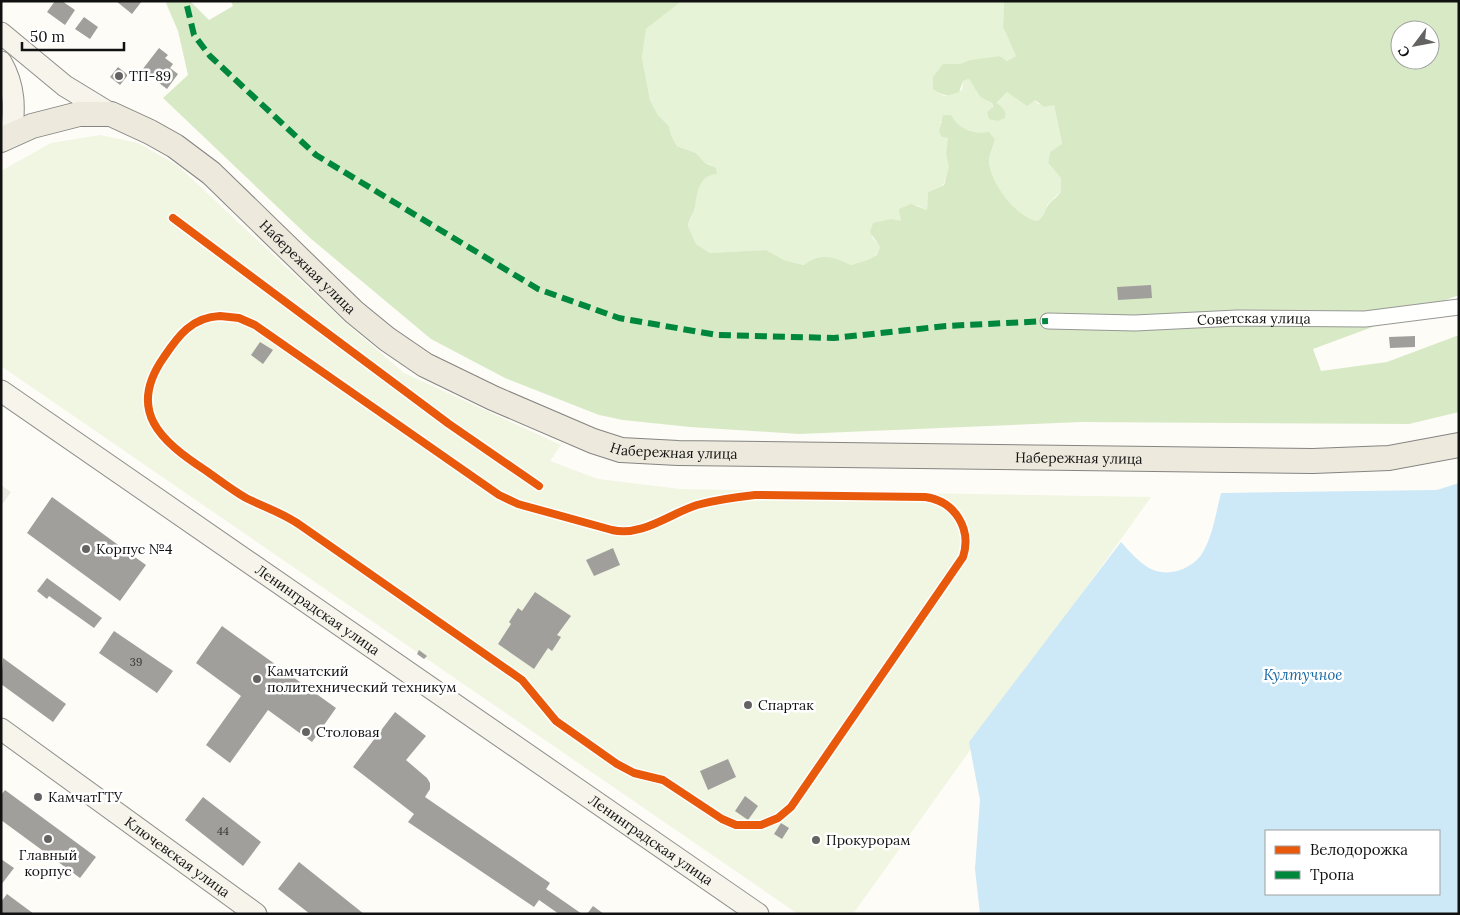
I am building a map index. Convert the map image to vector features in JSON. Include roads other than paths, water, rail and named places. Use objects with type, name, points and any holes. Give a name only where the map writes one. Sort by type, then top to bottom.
[{"type":"main road","points":[[1,33],[64,86],[111,114]]},
{"type":"main road","points":[[1,62],[8,75],[14,99],[6,138]]},
{"type":"main road","name":"Набережная улица","points":[[6,138],[32,126],[64,117],[111,114],[163,138],[199,163],[354,312],[406,352],[460,382],[607,446],[659,453],[1314,461],[1389,458],[1459,445]]},
{"type":"main road","name":"Ленинградская улица","points":[[1,391],[758,914]]},
{"type":"main road","name":"Ключевская улица","points":[[1,729],[256,914]]},
{"type":"street","name":"Советская улица","points":[[1048,321],[1135,323],[1237,318],[1365,319],[1459,307]]},
{"type":"water","name":"Култучное","points":[[1459,483],[1459,914],[980,914],[975,869],[980,800],[969,742],[1121,542],[1144,565],[1153,570],[1174,572],[1188,567],[1203,552],[1212,531],[1221,493],[1437,490]]},
{"type":"place","name":"ТП-89","points":[[119,76]]},
{"type":"place","name":"Корпус №4","points":[[86,549]]},
{"type":"place","name":"Камчатский политехнический техникум","points":[[257,679]]},
{"type":"place","name":"Спартак","points":[[748,705]]},
{"type":"place","name":"Столовая","points":[[306,732]]},
{"type":"place","name":"КамчатГТУ","points":[[38,797]]},
{"type":"place","name":"Главный корпус","points":[[48,839]]},
{"type":"place","name":"Прокурорам","points":[[816,840]]}]
